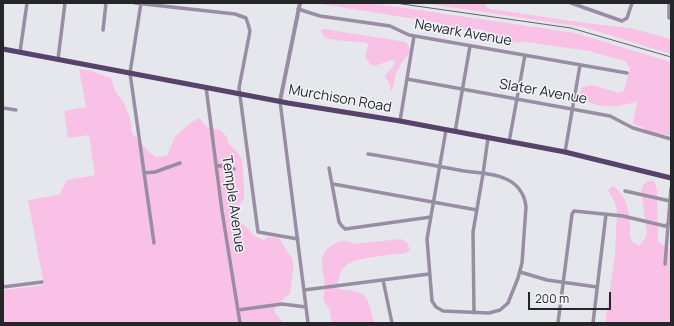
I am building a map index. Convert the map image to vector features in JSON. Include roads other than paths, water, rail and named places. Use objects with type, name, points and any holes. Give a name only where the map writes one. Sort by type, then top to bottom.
[{"type":"main road","name":"Murchison Road","points":[[3,49],[280,101],[400,121],[565,152],[671,178]]},
{"type":"street","points":[[20,52],[27,3]]},
{"type":"street","points":[[58,59],[65,3]]},
{"type":"street","points":[[103,30],[106,3]]},
{"type":"street","points":[[135,3],[235,14],[246,18],[250,32],[239,88],[258,232],[298,239]]},
{"type":"street","points":[[140,3],[130,73],[154,243]]},
{"type":"street","points":[[300,3],[280,101],[308,323]]},
{"type":"street","points":[[571,3],[622,21],[627,18],[632,3]]},
{"type":"street","points":[[669,18],[670,3]]},
{"type":"street","name":"Newark Avenue","points":[[298,9],[320,16],[390,26],[406,34],[414,36],[627,72]]},
{"type":"street","points":[[400,121],[414,36]]},
{"type":"street","points":[[455,132],[470,46]]},
{"type":"street","points":[[510,142],[524,55]]},
{"type":"street","points":[[565,152],[580,65]]},
{"type":"street","name":"Slater Avenue","points":[[407,79],[573,108],[610,116],[633,128],[671,139]]},
{"type":"street","name":"Temple Avenue","points":[[206,87],[222,211],[240,323]]},
{"type":"street","points":[[3,108],[16,110]]},
{"type":"street","points":[[368,154],[440,166],[501,177],[512,182],[521,191],[525,200],[526,211],[520,272],[510,300],[506,306],[494,312],[474,313],[445,311],[436,307],[431,297],[427,239],[433,202],[440,166],[446,130]]},
{"type":"street","points":[[474,313],[473,232],[488,138]]},
{"type":"street","points":[[144,173],[155,172],[180,163]]},
{"type":"street","points":[[216,165],[234,168]]},
{"type":"street","points":[[329,168],[339,222],[345,228],[431,217]]},
{"type":"street","points":[[333,184],[477,210]]},
{"type":"street","points":[[665,264],[670,223],[671,188]]},
{"type":"street","points":[[625,191],[670,201]]},
{"type":"street","points":[[558,323],[573,212],[576,211],[624,216],[665,226],[670,223]]},
{"type":"street","points":[[593,323],[606,214]]},
{"type":"street","points":[[520,272],[546,280],[597,287]]},
{"type":"street","points":[[304,290],[429,274]]},
{"type":"street","points":[[383,280],[392,323]]},
{"type":"street","points":[[3,287],[42,282]]},
{"type":"street","points":[[238,310],[282,304],[306,307]]},
{"type":"railway","points":[[395,3],[571,28],[671,57]]}]
